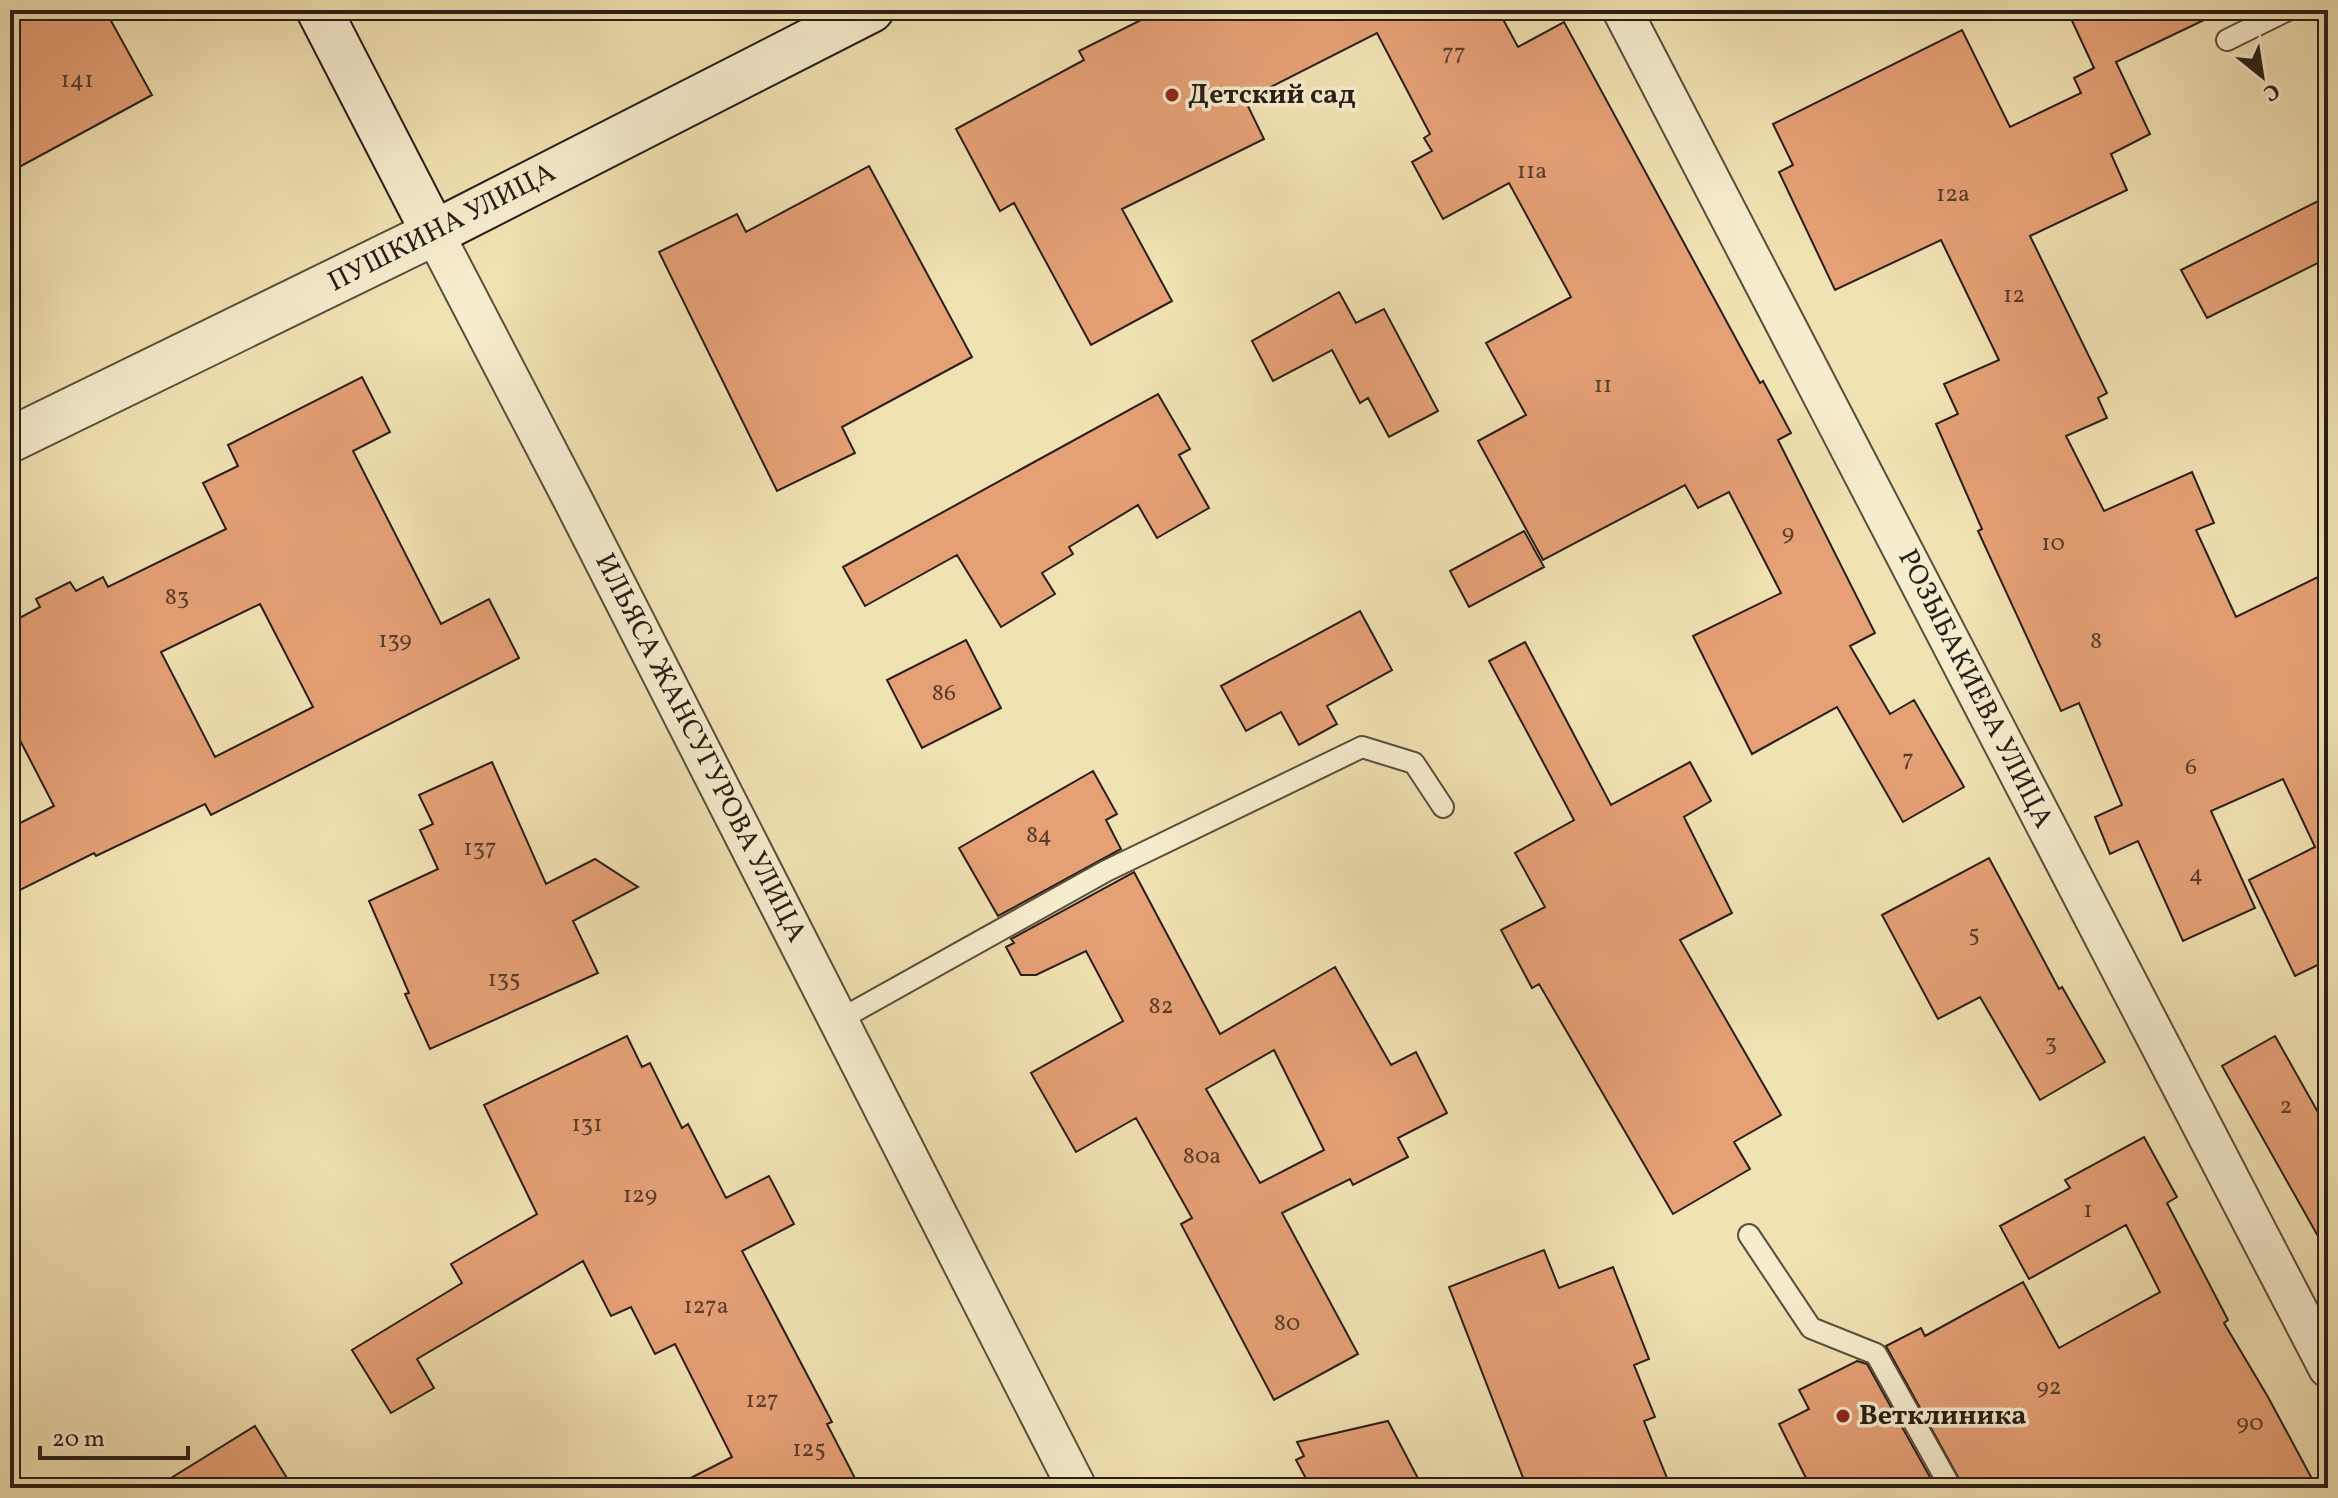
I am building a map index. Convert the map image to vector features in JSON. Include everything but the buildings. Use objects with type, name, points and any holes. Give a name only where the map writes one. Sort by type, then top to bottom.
[{"type":"main road","name":"ИЛЬЯСА ЖАНСУГУРОВА УЛИЦА","points":[[319,10],[434,233]]},
{"type":"main road","name":"ПУШКИНА УЛИЦА","points":[[10,440],[434,233],[871,10]]},
{"type":"street","name":"РОЗЫБАКИЕВА УЛИЦА","points":[[1622,10],[2328,1368]]},
{"type":"street","name":"ИЛЬЯСА ЖАНСУГУРОВА УЛИЦА","points":[[434,233],[581,514],[1077,1488]]},
{"type":"lane","points":[[2227,40],[2288,10]]},
{"type":"lane","points":[[839,1020],[1106,871],[1362,747],[1414,763],[1443,807]]},
{"type":"lane","points":[[1749,1235],[1811,1328],[1876,1354],[1951,1488]]},
{"type":"place","name":"Детский сад","points":[[1172,95]]},
{"type":"place","name":"Ветклиника","points":[[1843,1416]]}]
